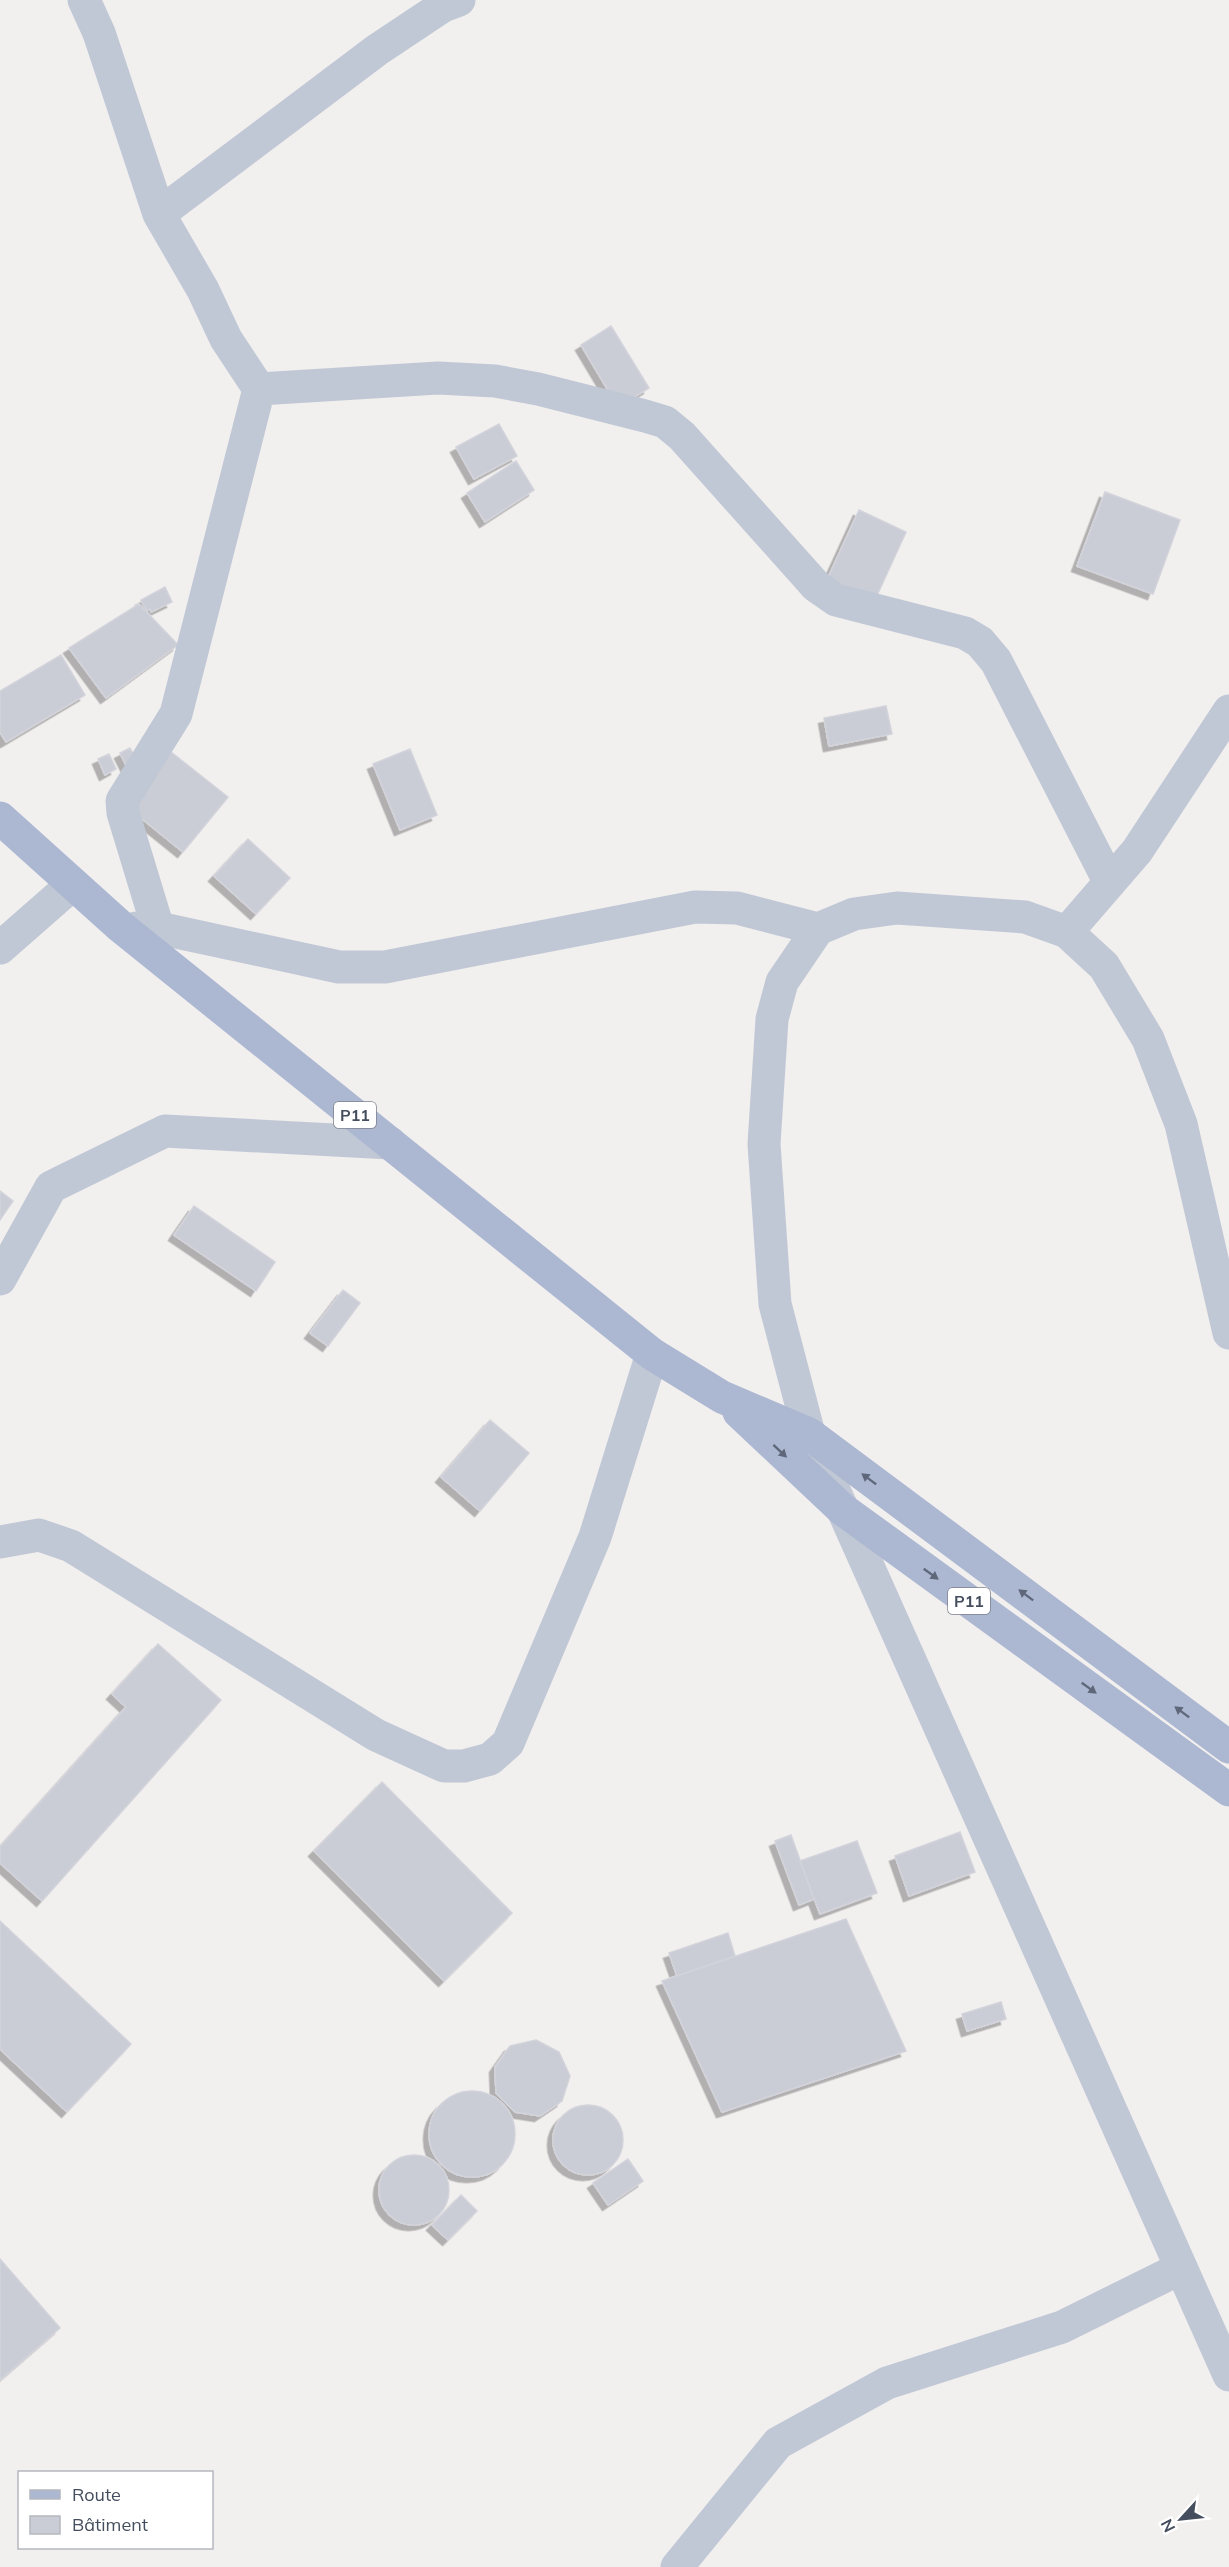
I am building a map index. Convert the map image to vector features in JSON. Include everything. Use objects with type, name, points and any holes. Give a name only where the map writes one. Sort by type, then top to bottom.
[{"type":"main road","name":"P11","points":[[0,818],[121,927],[652,1354],[722,1397],[809,1434],[1229,1747]]},
{"type":"main road","name":"P11","points":[[722,1397],[842,1509],[1229,1790]]},
{"type":"street","points":[[84,0],[99,33],[159,214],[203,290],[226,339],[259,389],[176,714],[122,801],[123,813],[158,928]]},
{"type":"street","points":[[159,214],[377,50],[443,6],[459,0]]},
{"type":"street","points":[[259,389],[438,378],[495,381],[538,389],[665,422],[682,436],[816,586],[836,600],[965,633],[980,642],[996,661],[1109,881]]},
{"type":"street","points":[[1067,932],[1137,851],[1229,711]]},
{"type":"street","points":[[0,948],[73,884]]},
{"type":"street","points":[[121,927],[158,928],[339,967],[385,967],[695,907],[737,908],[818,929]]},
{"type":"street","points":[[1229,1333],[1181,1124],[1148,1039],[1104,966],[1067,932],[1024,917],[897,908],[854,914],[818,929],[782,982],[772,1019],[764,1144],[775,1304],[809,1434],[1229,2375]]},
{"type":"street","points":[[0,1279],[51,1187],[165,1131],[390,1143]]},
{"type":"street","points":[[0,1542],[39,1536],[70,1546],[376,1735],[444,1766],[464,1767],[490,1759],[508,1743],[595,1537],[652,1354]]},
{"type":"street","points":[[677,2567],[778,2443],[887,2383],[1062,2327],[1181,2268]]},
{"type":"building","points":[[611,326],[649,388],[618,407],[581,345]]},
{"type":"building","points":[[499,424],[517,456],[474,479],[456,447]]},
{"type":"building","points":[[516,461],[534,490],[485,522],[467,493]]},
{"type":"building","points":[[1105,492],[1180,520],[1153,594],[1077,566]]},
{"type":"building","points":[[859,510],[906,532],[874,602],[827,580]]},
{"type":"building","points":[[165,587],[172,602],[151,612],[150,609],[147,611],[141,600]]},
{"type":"building","points":[[139,604],[178,645],[106,698],[69,648]]},
{"type":"building","points":[[61,655],[85,695],[6,742],[0,732],[0,691]]},
{"type":"building","points":[[886,706],[892,734],[829,746],[824,718]]},
{"type":"building","points":[[130,748],[139,765],[129,771],[120,753]]},
{"type":"building","points":[[410,749],[437,815],[400,830],[373,764]]},
{"type":"building","points":[[171,752],[228,797],[183,852],[126,806]]},
{"type":"building","points":[[109,754],[116,769],[105,775],[98,759]]},
{"type":"building","points":[[248,839],[290,878],[256,914],[214,876]]},
{"type":"building","points":[[0,1191],[13,1201],[0,1220]]},
{"type":"building","points":[[194,1206],[275,1262],[256,1291],[174,1235]]},
{"type":"building","points":[[343,1290],[360,1303],[328,1346],[310,1333]]},
{"type":"building","points":[[490,1420],[529,1453],[480,1511],[441,1477]]},
{"type":"building","points":[[158,1644],[221,1700],[42,1901],[0,1863],[0,1847],[126,1707],[112,1694]]},
{"type":"building","points":[[382,1782],[512,1913],[444,1981],[314,1851]]},
{"type":"building","points":[[960,1832],[975,1872],[909,1896],[895,1856]]},
{"type":"building","points":[[791,1835],[814,1899],[799,1905],[775,1841]]},
{"type":"building","points":[[857,1841],[877,1893],[820,1914],[800,1861]]},
{"type":"building","points":[[846,1919],[906,2051],[722,2112],[662,1981]]},
{"type":"building","points":[[0,1921],[131,2044],[67,2112],[0,2049]]},
{"type":"building","points":[[728,1933],[735,1956],[677,1976],[669,1953]]},
{"type":"building","points":[[1001,2002],[1006,2019],[967,2031],[962,2014]]},
{"type":"building","points":[[536,2040],[559,2052],[570,2076],[562,2101],[540,2116],[515,2112],[496,2093],[495,2067],[510,2046]]},
{"type":"building","points":[[472,2091],[496,2098],[508,2110],[515,2134],[508,2158],[496,2170],[472,2177],[448,2170],[436,2158],[429,2134],[436,2110],[448,2098]]},
{"type":"building","points":[[581,2105],[595,2105],[608,2111],[617,2120],[623,2133],[621,2153],[613,2165],[595,2175],[581,2175],[568,2169],[559,2160],[553,2147],[553,2133],[559,2120],[568,2111]]},
{"type":"building","points":[[414,2155],[427,2158],[439,2165],[446,2177],[449,2190],[446,2203],[439,2215],[427,2222],[414,2225],[401,2222],[389,2215],[382,2203],[379,2190],[382,2177],[389,2165],[401,2158]]},
{"type":"building","points":[[628,2159],[643,2181],[608,2205],[593,2183]]},
{"type":"building","points":[[461,2195],[477,2211],[448,2240],[432,2225]]},
{"type":"building","points":[[0,2259],[60,2328],[0,2380]]}]
